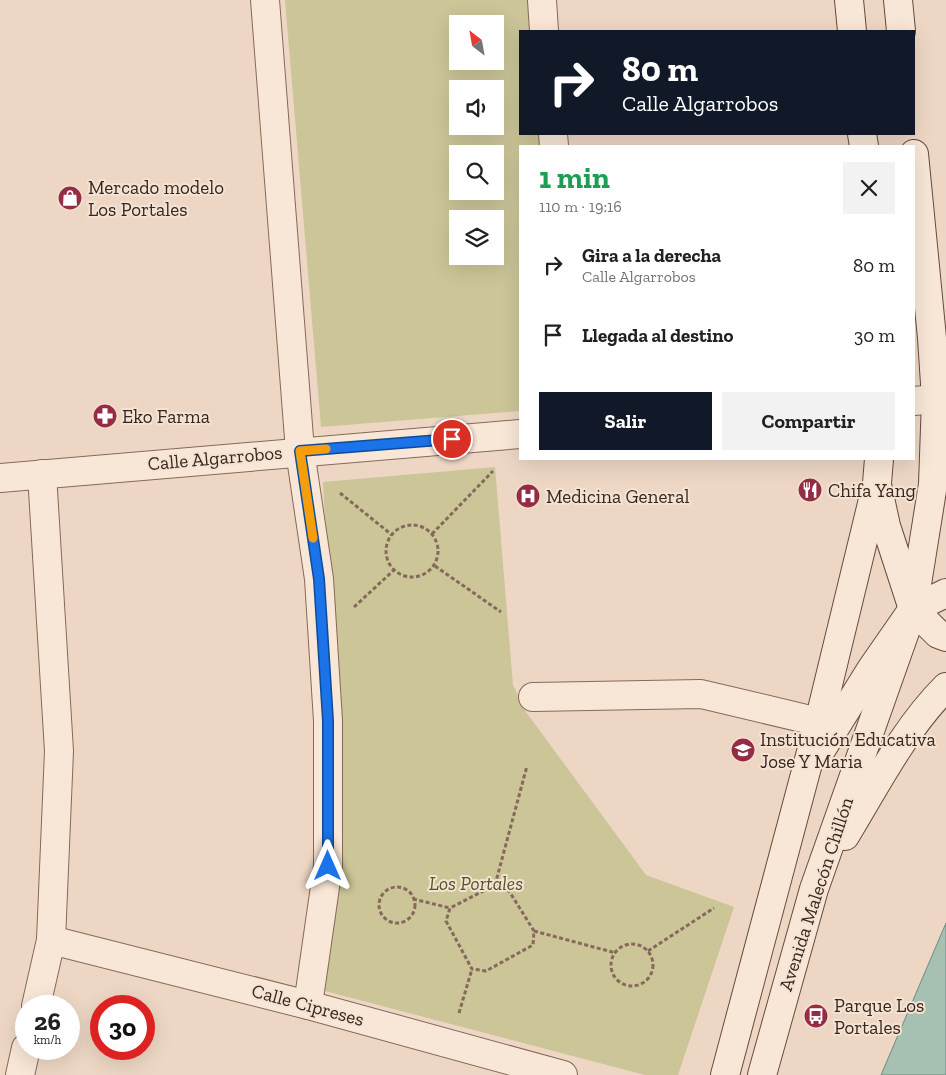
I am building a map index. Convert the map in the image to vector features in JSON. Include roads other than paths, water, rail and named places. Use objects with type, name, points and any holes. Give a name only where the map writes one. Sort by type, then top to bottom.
[{"type":"street","points":[[265,0],[300,451],[319,579],[328,721],[328,866],[308,1005]]},
{"type":"street","points":[[542,0],[544,30]]},
{"type":"street","points":[[849,0],[852,30]]},
{"type":"street","points":[[898,0],[901,30]]},
{"type":"street","name":"Avenida Malecón Chillón","points":[[762,1075],[814,889],[913,609],[934,484],[925,400],[932,338],[915,164]]},
{"type":"street","points":[[925,400],[946,430]]},
{"type":"street","name":"Calle Algarrobos","points":[[0,478],[300,451],[519,434]]},
{"type":"street","points":[[878,471],[886,526],[913,609],[938,634],[946,637]]},
{"type":"street","name":"Avenida Malecón Chillón","points":[[725,1075],[819,722],[878,471]]},
{"type":"street","points":[[38,995],[51,940],[59,752],[42,474]]},
{"type":"street","points":[[804,779],[843,712],[913,609],[946,593]]},
{"type":"street","points":[[814,889],[892,758],[932,701],[946,686]]},
{"type":"street","points":[[533,697],[701,694],[819,722]]},
{"type":"street","name":"Calle Cipreses","points":[[51,940],[308,1005],[563,1075]]},
{"type":"street","points":[[20,1075],[23,1060]]},
{"type":"place","name":"Mercado modelo Los Portales","points":[[70,198]]},
{"type":"place","name":"Eko Farma","points":[[105,416]]},
{"type":"place","name":"Chifa Yang","points":[[810,490]]},
{"type":"place","name":"Medicina General","points":[[528,496]]},
{"type":"place","name":"Institución Educativa Jose Y Maria","points":[[743,750]]},
{"type":"place","name":"Parque Los Portales","points":[[816,1016]]},
{"type":"park label","name":"Los Portales","points":[[476,883]]}]
